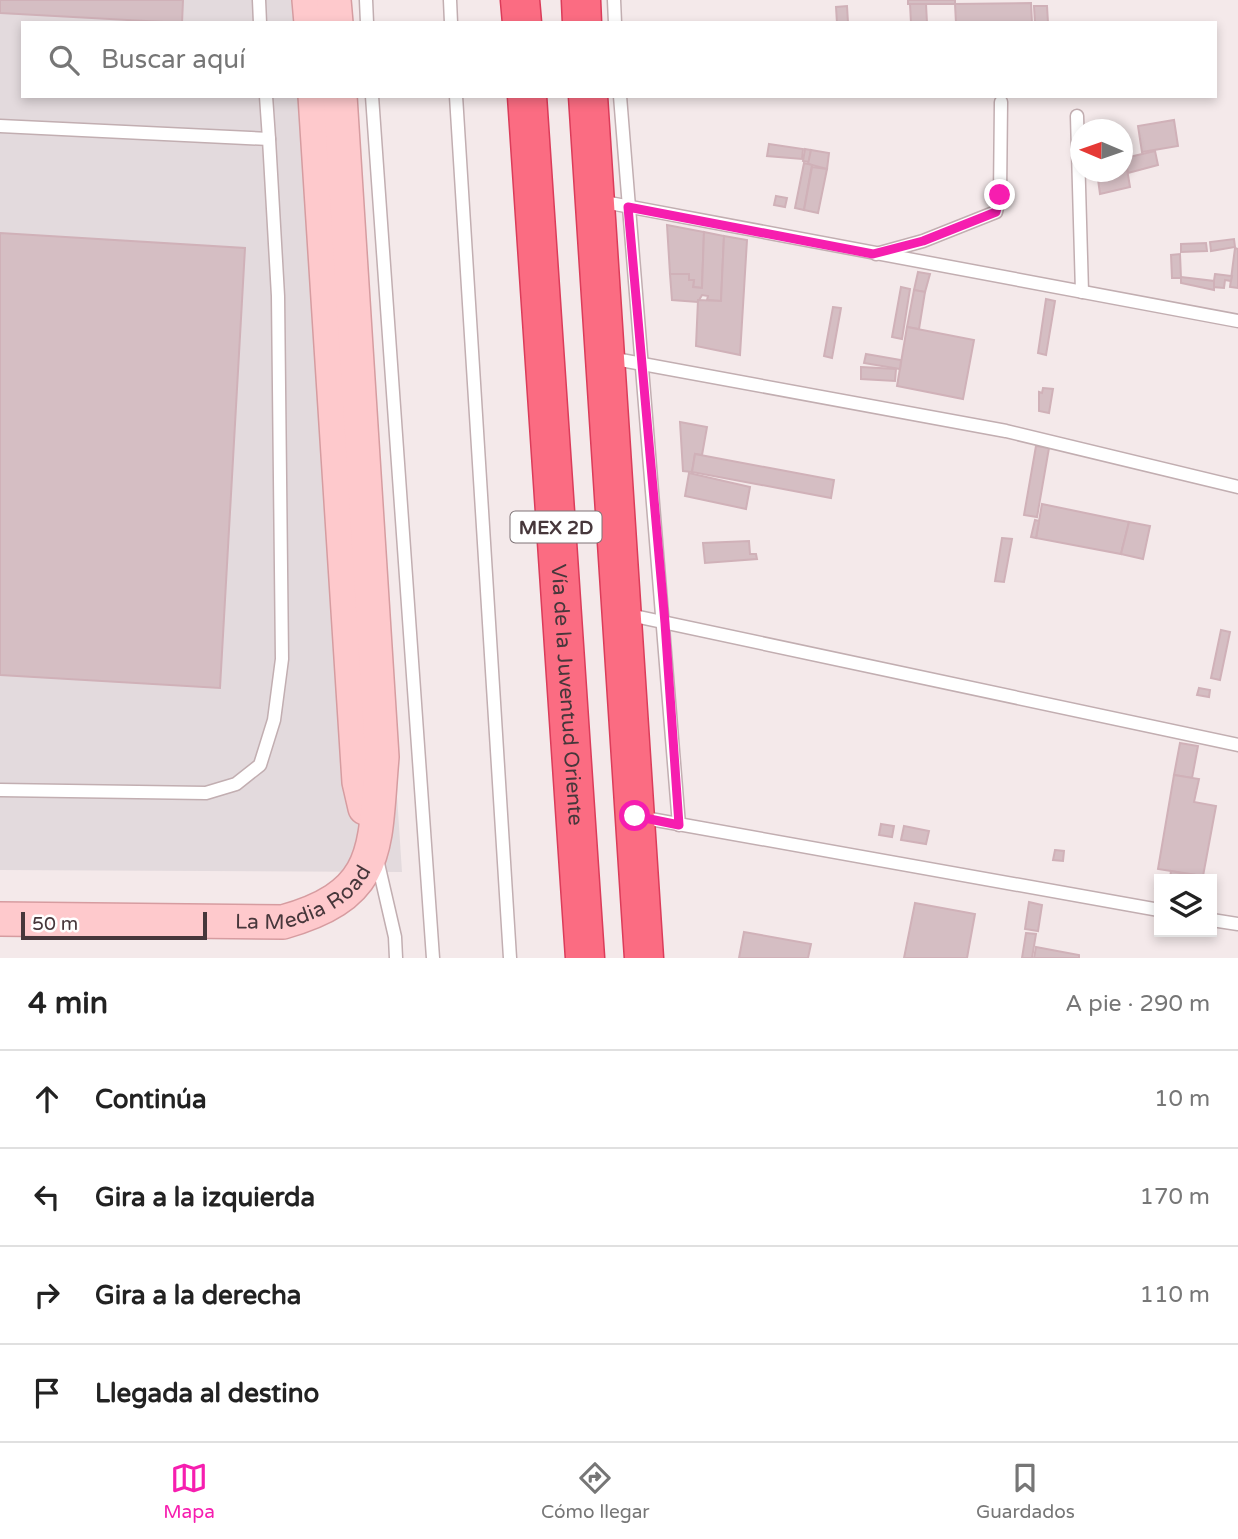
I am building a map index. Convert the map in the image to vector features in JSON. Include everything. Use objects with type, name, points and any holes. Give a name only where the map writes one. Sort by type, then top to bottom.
[{"type":"highway","points":[[520,0],[522,21]]},
{"type":"highway","points":[[580,0],[582,21]]},
{"type":"highway","name":"Vía de la Juventud Oriente","points":[[527,98],[585,958]]},
{"type":"highway","name":"MEX 2D","points":[[587,98],[611,204],[622,360],[622,613],[644,958]]},
{"type":"main road","points":[[309,0],[311,21]]},
{"type":"main road","points":[[334,0],[335,21]]},
{"type":"main road","points":[[315,98],[359,782],[374,845]]},
{"type":"main road","name":"La Media Road","points":[[0,919],[283,922],[312,914],[342,898],[365,872],[374,845],[382,757],[340,98]]},
{"type":"lane","points":[[258,0],[260,21]]},
{"type":"lane","points":[[366,0],[367,21]]},
{"type":"lane","points":[[450,0],[451,21]]},
{"type":"lane","points":[[614,0],[615,21]]},
{"type":"lane","points":[[0,790],[206,793],[236,784],[260,765],[274,720],[282,659],[278,296],[265,98]]},
{"type":"lane","points":[[372,98],[433,958]]},
{"type":"lane","points":[[456,98],[510,958]]},
{"type":"lane","points":[[620,98],[611,204],[1238,321]]},
{"type":"lane","points":[[873,254],[923,241],[996,212],[1000,195],[1001,102]]},
{"type":"lane","points":[[1077,116],[1082,292]]},
{"type":"lane","points":[[0,126],[269,139]]},
{"type":"lane","points":[[679,825],[665,623],[622,360],[1006,431],[1238,487]]},
{"type":"lane","points":[[622,613],[1238,745]]},
{"type":"lane","points":[[635,816],[1154,909]]},
{"type":"lane","points":[[374,845],[395,937],[396,958]]},
{"type":"lane","points":[[1217,921],[1238,924]]},
{"type":"shaded area","points":[[0,0],[345,0],[346,21],[21,21],[21,98],[351,98],[402,872],[0,870]]},
{"type":"building","points":[[0,0],[183,0],[182,21],[0,13]]},
{"type":"building","points":[[908,0],[955,0],[955,4],[908,4]]},
{"type":"building","points":[[1031,3],[1032,21],[956,21],[955,4]]},
{"type":"building","points":[[910,4],[926,4],[927,21],[911,21]]},
{"type":"building","points":[[847,6],[848,21],[837,21],[836,7]]},
{"type":"building","points":[[1034,6],[1047,6],[1048,21],[1035,21]]},
{"type":"building","points":[[1174,120],[1178,146],[1142,152],[1138,126]]},
{"type":"building","points":[[769,144],[803,149],[802,159],[767,156]]},
{"type":"building","points":[[805,149],[811,150],[809,162],[803,161]]},
{"type":"building","points":[[811,150],[829,153],[827,169],[808,164]]},
{"type":"building","points":[[1155,151],[1158,165],[1133,172],[1133,156]]},
{"type":"building","points":[[804,163],[812,165],[804,210],[795,208]]},
{"type":"building","points":[[812,167],[827,169],[818,213],[804,210]]},
{"type":"building","points":[[1098,182],[1129,182],[1130,187],[1100,194]]},
{"type":"building","points":[[776,196],[787,198],[785,207],[774,205]]},
{"type":"building","points":[[667,225],[704,232],[702,288],[693,287],[694,280],[689,280],[689,274],[670,274]]},
{"type":"building","points":[[704,232],[724,236],[721,301],[707,300],[708,296],[702,295],[698,302],[672,300],[670,274],[689,274],[689,280],[694,280],[693,287],[702,288]]},
{"type":"building","points":[[0,233],[245,248],[220,688],[0,675]]},
{"type":"building","points":[[724,236],[747,240],[740,355],[696,346],[698,300],[721,301]]},
{"type":"building","points":[[1234,239],[1235,247],[1211,251],[1210,242]]},
{"type":"building","points":[[1206,243],[1207,251],[1181,252],[1181,244]]},
{"type":"building","points":[[1235,248],[1238,249],[1238,288],[1230,287]]},
{"type":"building","points":[[1180,254],[1181,278],[1172,278],[1171,255]]},
{"type":"building","points":[[918,272],[930,274],[925,292],[914,290]]},
{"type":"building","points":[[1215,274],[1232,276],[1231,281],[1225,280],[1224,288],[1213,287]]},
{"type":"building","points":[[1181,277],[1214,281],[1214,290],[1181,283]]},
{"type":"building","points":[[901,287],[910,289],[902,339],[892,337]]},
{"type":"building","points":[[914,290],[925,292],[919,329],[907,327]]},
{"type":"building","points":[[1046,299],[1055,301],[1046,355],[1038,353]]},
{"type":"building","points":[[833,307],[841,308],[832,358],[824,356]]},
{"type":"building","points":[[907,327],[974,340],[963,399],[897,386]]},
{"type":"building","points":[[866,354],[901,360],[900,369],[864,363]]},
{"type":"building","points":[[861,367],[896,369],[895,381],[861,379]]},
{"type":"building","points":[[1043,388],[1053,389],[1049,413],[1039,411],[1039,392],[1042,393]]},
{"type":"building","points":[[680,422],[707,427],[702,455],[695,454],[692,472],[683,471]]},
{"type":"building","points":[[1036,446],[1049,448],[1037,517],[1024,515]]},
{"type":"building","points":[[695,454],[834,480],[831,498],[692,472]]},
{"type":"building","points":[[689,473],[750,487],[746,509],[685,496]]},
{"type":"building","points":[[1042,504],[1129,522],[1121,554],[1036,538]]},
{"type":"building","points":[[1035,520],[1039,521],[1036,538],[1031,537]]},
{"type":"building","points":[[1129,522],[1150,526],[1143,559],[1121,554]]},
{"type":"building","points":[[1002,538],[1012,539],[1004,582],[995,581]]},
{"type":"building","points":[[749,541],[750,554],[756,554],[757,559],[705,563],[703,543]]},
{"type":"building","points":[[1221,630],[1230,632],[1220,680],[1211,678]]},
{"type":"building","points":[[1199,688],[1210,690],[1209,697],[1197,695]]},
{"type":"building","points":[[1180,743],[1198,746],[1192,778],[1174,775]]},
{"type":"building","points":[[1174,775],[1199,779],[1194,802],[1216,806],[1203,874],[1158,869]]},
{"type":"building","points":[[881,824],[894,826],[892,837],[879,835]]},
{"type":"building","points":[[904,826],[929,831],[926,844],[901,840]]},
{"type":"building","points":[[1055,850],[1064,851],[1063,861],[1053,860]]},
{"type":"building","points":[[1029,902],[1042,905],[1038,931],[1025,929]]},
{"type":"building","points":[[915,903],[975,914],[967,958],[904,958]]},
{"type":"building","points":[[744,932],[811,944],[808,958],[739,958]]},
{"type":"building","points":[[1026,933],[1036,934],[1032,958],[1022,958]]},
{"type":"building","points":[[1036,947],[1079,955],[1079,958],[1034,958]]},
{"type":"route","points":[[635,816],[679,825],[665,623],[628,207],[873,254],[923,241],[996,212],[1000,195]]}]
